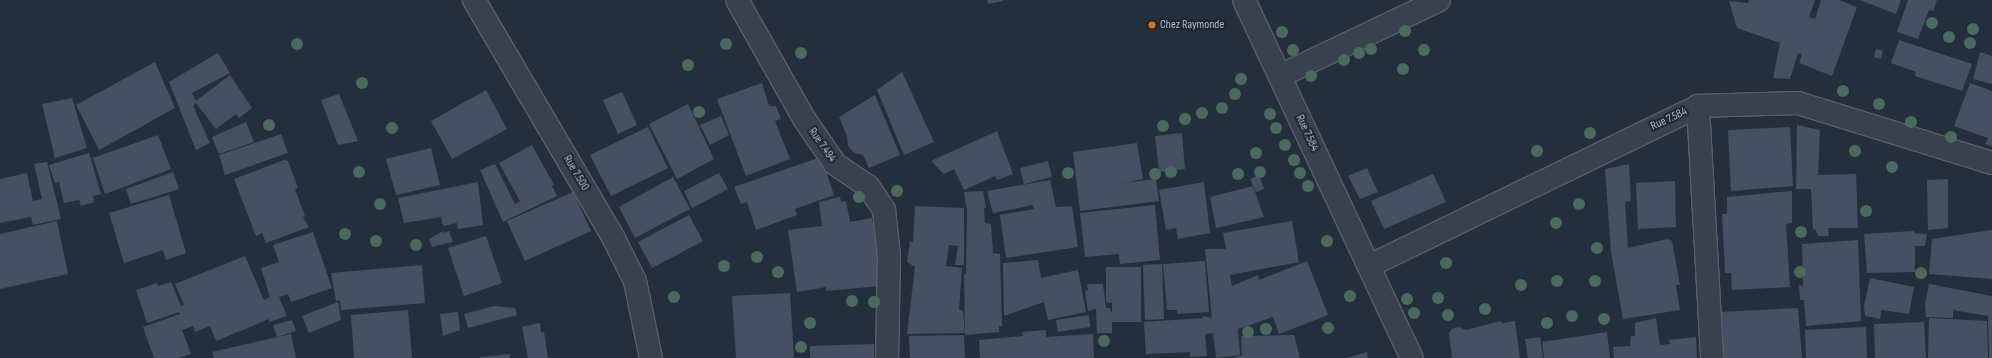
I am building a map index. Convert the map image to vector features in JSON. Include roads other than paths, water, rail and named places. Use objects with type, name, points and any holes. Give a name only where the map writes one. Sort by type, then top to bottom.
[{"type":"street","name":"Rue 7.500","points":[[474,0],[613,237],[635,281],[651,358]]},
{"type":"street","name":"Rue 7.494","points":[[737,0],[805,120],[835,164],[868,186],[884,210],[889,256],[887,358]]},
{"type":"street","name":"Rue 7.584","points":[[1244,0],[1412,358]]},
{"type":"street","points":[[1280,76],[1439,0]]},
{"type":"street","name":"Rue 7.584","points":[[1369,266],[1698,106],[1798,103],[1992,163]]},
{"type":"street","points":[[1698,106],[1712,358]]},
{"type":"place","name":"Chez Raymonde","points":[[1152,25]]}]
